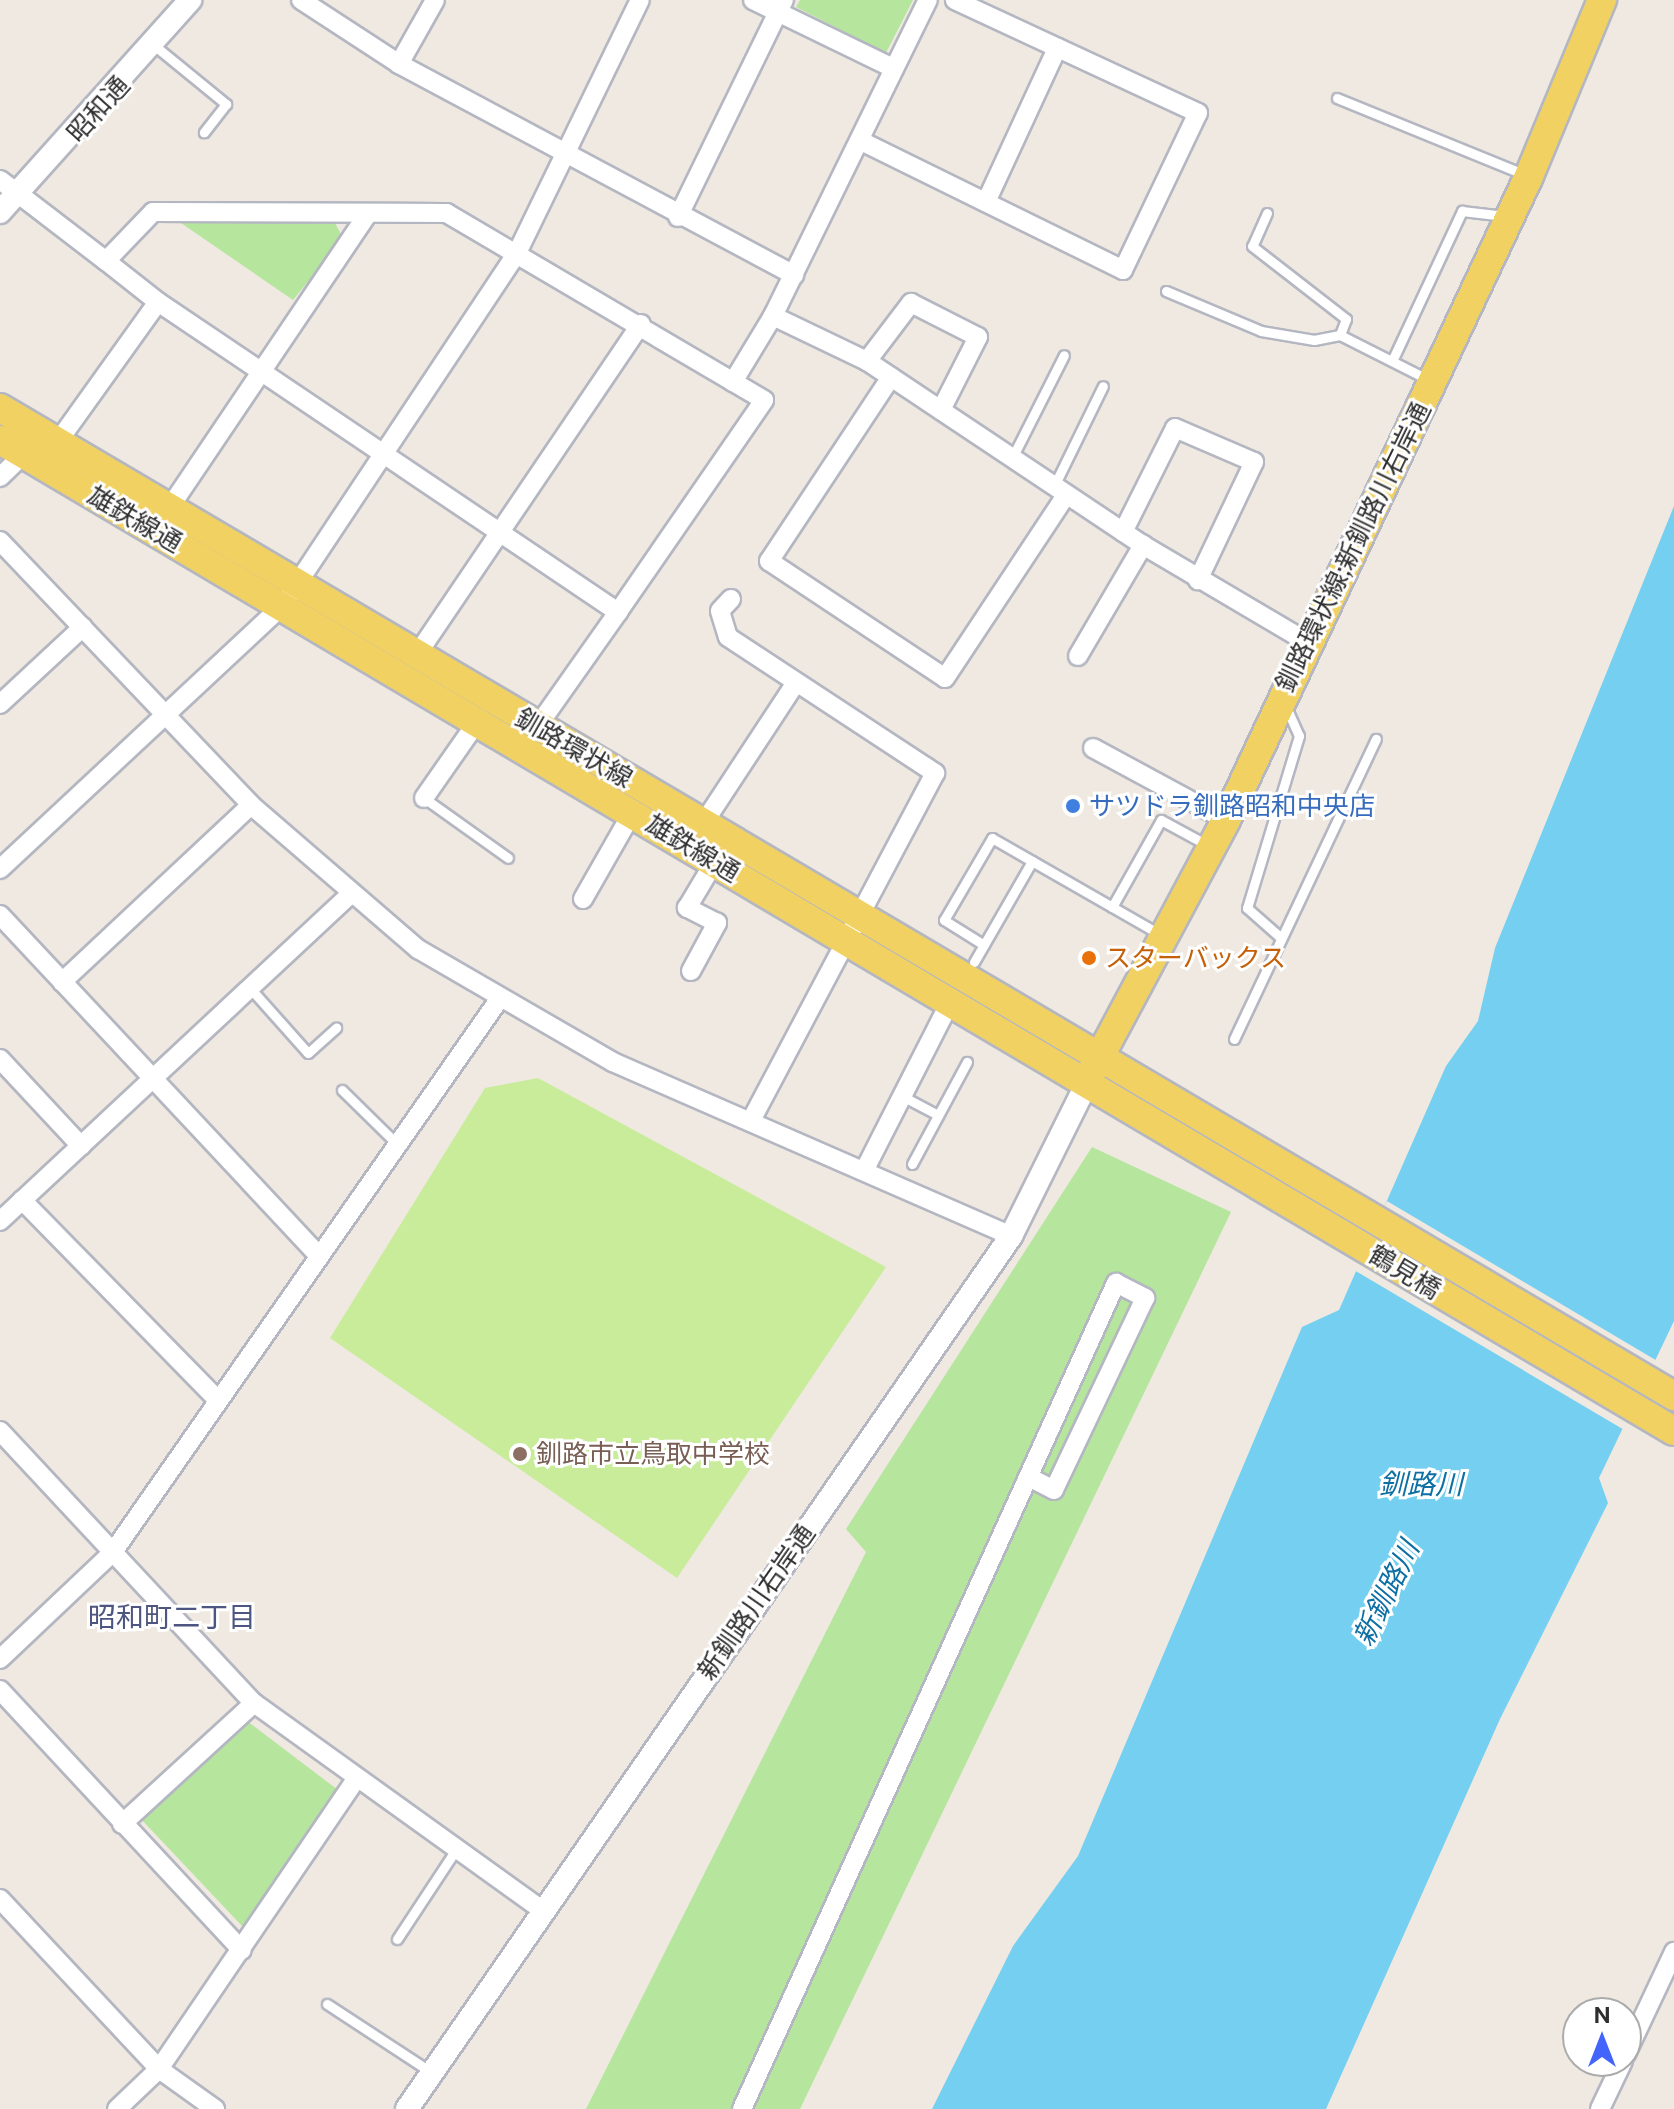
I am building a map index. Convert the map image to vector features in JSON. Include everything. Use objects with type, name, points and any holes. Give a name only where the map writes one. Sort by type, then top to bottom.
[{"type":"main road","name":"釧路環状線;新釧路川右岸通","points":[[1086,1085],[1226,820],[1281,697],[1529,176],[1602,0]]},
{"type":"main road","name":"釧路環状線","points":[[0,408],[170,507],[290,595],[416,656],[703,824],[849,926],[1149,1086]]},
{"type":"main road","name":"雄鉄線通","points":[[11,447],[290,595],[477,722],[715,861],[849,926],[949,1004],[1136,1114]]},
{"type":"main road","name":"鶴見橋","points":[[1149,1086],[1674,1396]]},
{"type":"main road","name":"鶴見橋","points":[[1136,1114],[1674,1431]]},
{"type":"street","name":"昭和通","points":[[0,212],[20,195],[155,46],[190,0]]},
{"type":"street","points":[[301,0],[399,64],[678,217],[794,275]]},
{"type":"street","points":[[399,64],[435,0]]},
{"type":"street","points":[[0,869],[165,718],[290,595],[517,253],[640,0]]},
{"type":"street","points":[[753,0],[781,6],[893,68]]},
{"type":"street","points":[[733,382],[794,275],[928,0]]},
{"type":"street","points":[[861,141],[1123,270],[1198,113],[955,0]]},
{"type":"street","points":[[678,217],[781,6]]},
{"type":"street","points":[[986,202],[1057,48]]},
{"type":"street","points":[[0,180],[158,302],[618,612]]},
{"type":"street","points":[[106,261],[153,212],[447,213],[641,324],[764,400],[537,727]]},
{"type":"street","points":[[170,507],[368,214]]},
{"type":"street","points":[[57,443],[158,302]]},
{"type":"street","points":[[867,361],[911,303],[978,337],[941,410]]},
{"type":"street","points":[[773,316],[867,361],[1143,545],[1309,643]]},
{"type":"street","points":[[416,656],[641,324]]},
{"type":"street","points":[[891,377],[769,561],[945,678],[1060,490]]},
{"type":"street","points":[[1123,532],[1175,428],[1254,462],[1198,580]]},
{"type":"street","points":[[0,477],[11,447]]},
{"type":"street","points":[[0,541],[251,805],[349,895],[498,1001],[613,1062],[1011,1236]]},
{"type":"street","points":[[1078,656],[1143,545]]},
{"type":"street","points":[[731,599],[720,611],[728,637],[795,684],[935,773],[849,926],[751,1121]]},
{"type":"street","points":[[0,704],[83,627]]},
{"type":"street","points":[[703,824],[795,684]]},
{"type":"street","points":[[424,798],[477,722]]},
{"type":"street","points":[[1093,748],[1226,820]]},
{"type":"street","points":[[62,982],[251,805]]},
{"type":"street","points":[[583,899],[632,813]]},
{"type":"street","points":[[691,971],[717,923],[687,908],[715,861]]},
{"type":"street","points":[[1,1217],[349,895]]},
{"type":"street","points":[[2,922],[318,1255]]},
{"type":"street","points":[[0,1659],[113,1552],[498,1001]]},
{"type":"street","points":[[864,1171],[949,1004]]},
{"type":"street","points":[[0,1059],[81,1146]]},
{"type":"street","name":"新釧路川右岸通","points":[[407,2109],[1011,1236],[1086,1085]]},
{"type":"street","points":[[22,1200],[217,1399]]},
{"type":"street","points":[[742,2109],[1028,1477],[1116,1283],[1145,1298],[1054,1490],[1028,1477]]},
{"type":"street","points":[[0,1431],[254,1703],[354,1782],[543,1911]]},
{"type":"street","points":[[0,1690],[242,1950]]},
{"type":"street","points":[[122,1824],[254,1703]]},
{"type":"street","points":[[117,2109],[159,2069],[354,1782]]},
{"type":"street","points":[[0,1899],[159,2069],[215,2109]]},
{"type":"street","points":[[1642,2020],[1674,1952]]},
{"type":"street","points":[[1600,2109],[1615,2077]]},
{"type":"lane","points":[[155,46],[226,104],[204,132]]},
{"type":"lane","points":[[1337,98],[1529,176]]},
{"type":"lane","points":[[1392,361],[1462,211],[1510,216]]},
{"type":"lane","points":[[1267,213],[1252,246],[1346,319],[1340,335]]},
{"type":"lane","points":[[1166,291],[1261,331],[1314,340],[1340,335],[1432,381]]},
{"type":"lane","points":[[1012,458],[1064,355]]},
{"type":"lane","points":[[1060,490],[1103,386]]},
{"type":"lane","points":[[1280,937],[1247,908],[1299,736],[1281,697]]},
{"type":"lane","points":[[1234,1039],[1376,739]]},
{"type":"lane","points":[[424,798],[508,858]]},
{"type":"lane","points":[[1112,907],[1161,820],[1211,848]]},
{"type":"lane","points":[[984,945],[944,920],[992,838],[1163,936]]},
{"type":"lane","points":[[974,962],[1032,861]]},
{"type":"lane","points":[[250,988],[308,1053],[336,1028]]},
{"type":"lane","points":[[912,1164],[967,1062]]},
{"type":"lane","points":[[342,1090],[397,1144]]},
{"type":"lane","points":[[902,1096],[938,1115]]},
{"type":"lane","points":[[397,1939],[455,1851]]},
{"type":"lane","points":[[327,2004],[432,2072]]},
{"type":"green space","points":[[800,0],[913,0],[886,53],[796,7]]},
{"type":"green space","points":[[181,223],[335,223],[343,238],[293,300]]},
{"type":"green space","points":[[538,1078],[886,1267],[677,1578],[330,1338],[485,1088]]},
{"type":"green space","points":[[1092,1147],[1231,1212],[800,2109],[586,2109],[866,1552],[846,1529]]},
{"type":"green space","points":[[247,1721],[338,1790],[243,1927],[140,1818]]},
{"type":"water","name":"釧路川","points":[[1674,506],[1674,1321],[1599,1478],[1608,1503],[1500,1719],[1326,2109],[932,2109],[1013,1946],[1078,1856],[1302,1327],[1339,1310],[1446,1066],[1478,1021],[1495,948]]},
{"type":"pier","points":[[1387,1201],[1659,1362],[1626,1431],[1354,1270]]},
{"type":"place","name":"サツドラ釧路昭和中央店","points":[[1073,806]]},
{"type":"place","name":"スターバックス","points":[[1089,958]]},
{"type":"place","name":"釧路市立鳥取中学校","points":[[520,1454]]},
{"type":"district","name":"昭和町二丁目","points":[[172,1617]]},
{"type":"water label","name":"新釧路川","points":[[1386,1593]]}]
